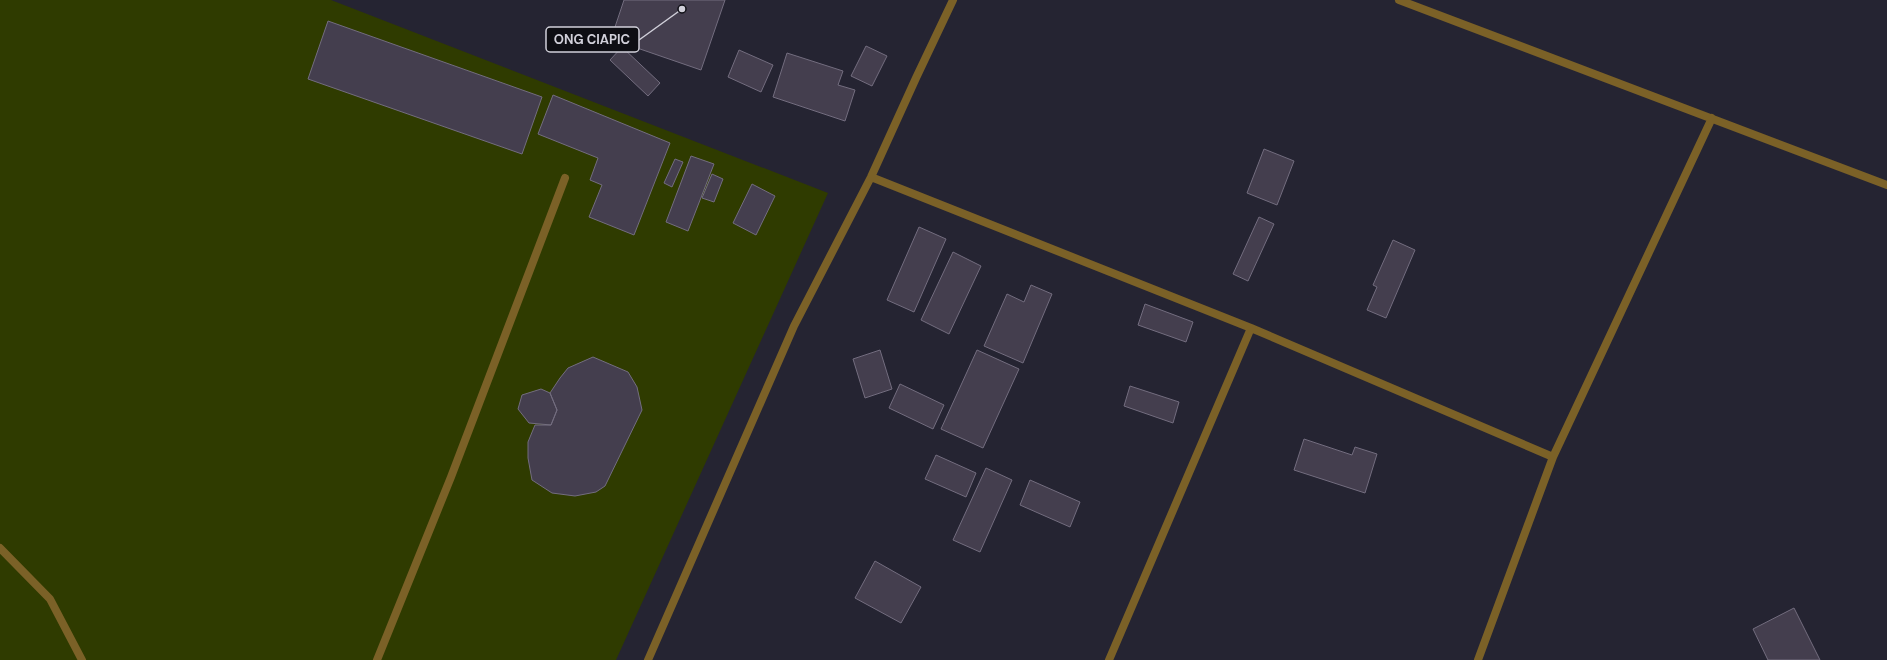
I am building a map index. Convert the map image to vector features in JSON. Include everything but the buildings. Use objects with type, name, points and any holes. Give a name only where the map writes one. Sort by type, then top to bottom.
[{"type":"street","points":[[648,660],[794,326],[871,177],[953,0]]},
{"type":"street","points":[[1400,0],[1712,118],[1802,154],[1887,185]]},
{"type":"street","points":[[1478,660],[1553,457],[1712,118]]},
{"type":"street","points":[[871,177],[1251,328],[1553,457]]},
{"type":"street","points":[[377,660],[451,477],[565,178]]},
{"type":"street","points":[[1109,660],[1251,328]]},
{"type":"street","points":[[0,548],[50,599],[82,660]]},
{"type":"green space","points":[[0,0],[331,0],[828,193],[616,660],[0,660]]},
{"type":"place","name":"ONG CIAPIC","points":[[682,9]]}]
